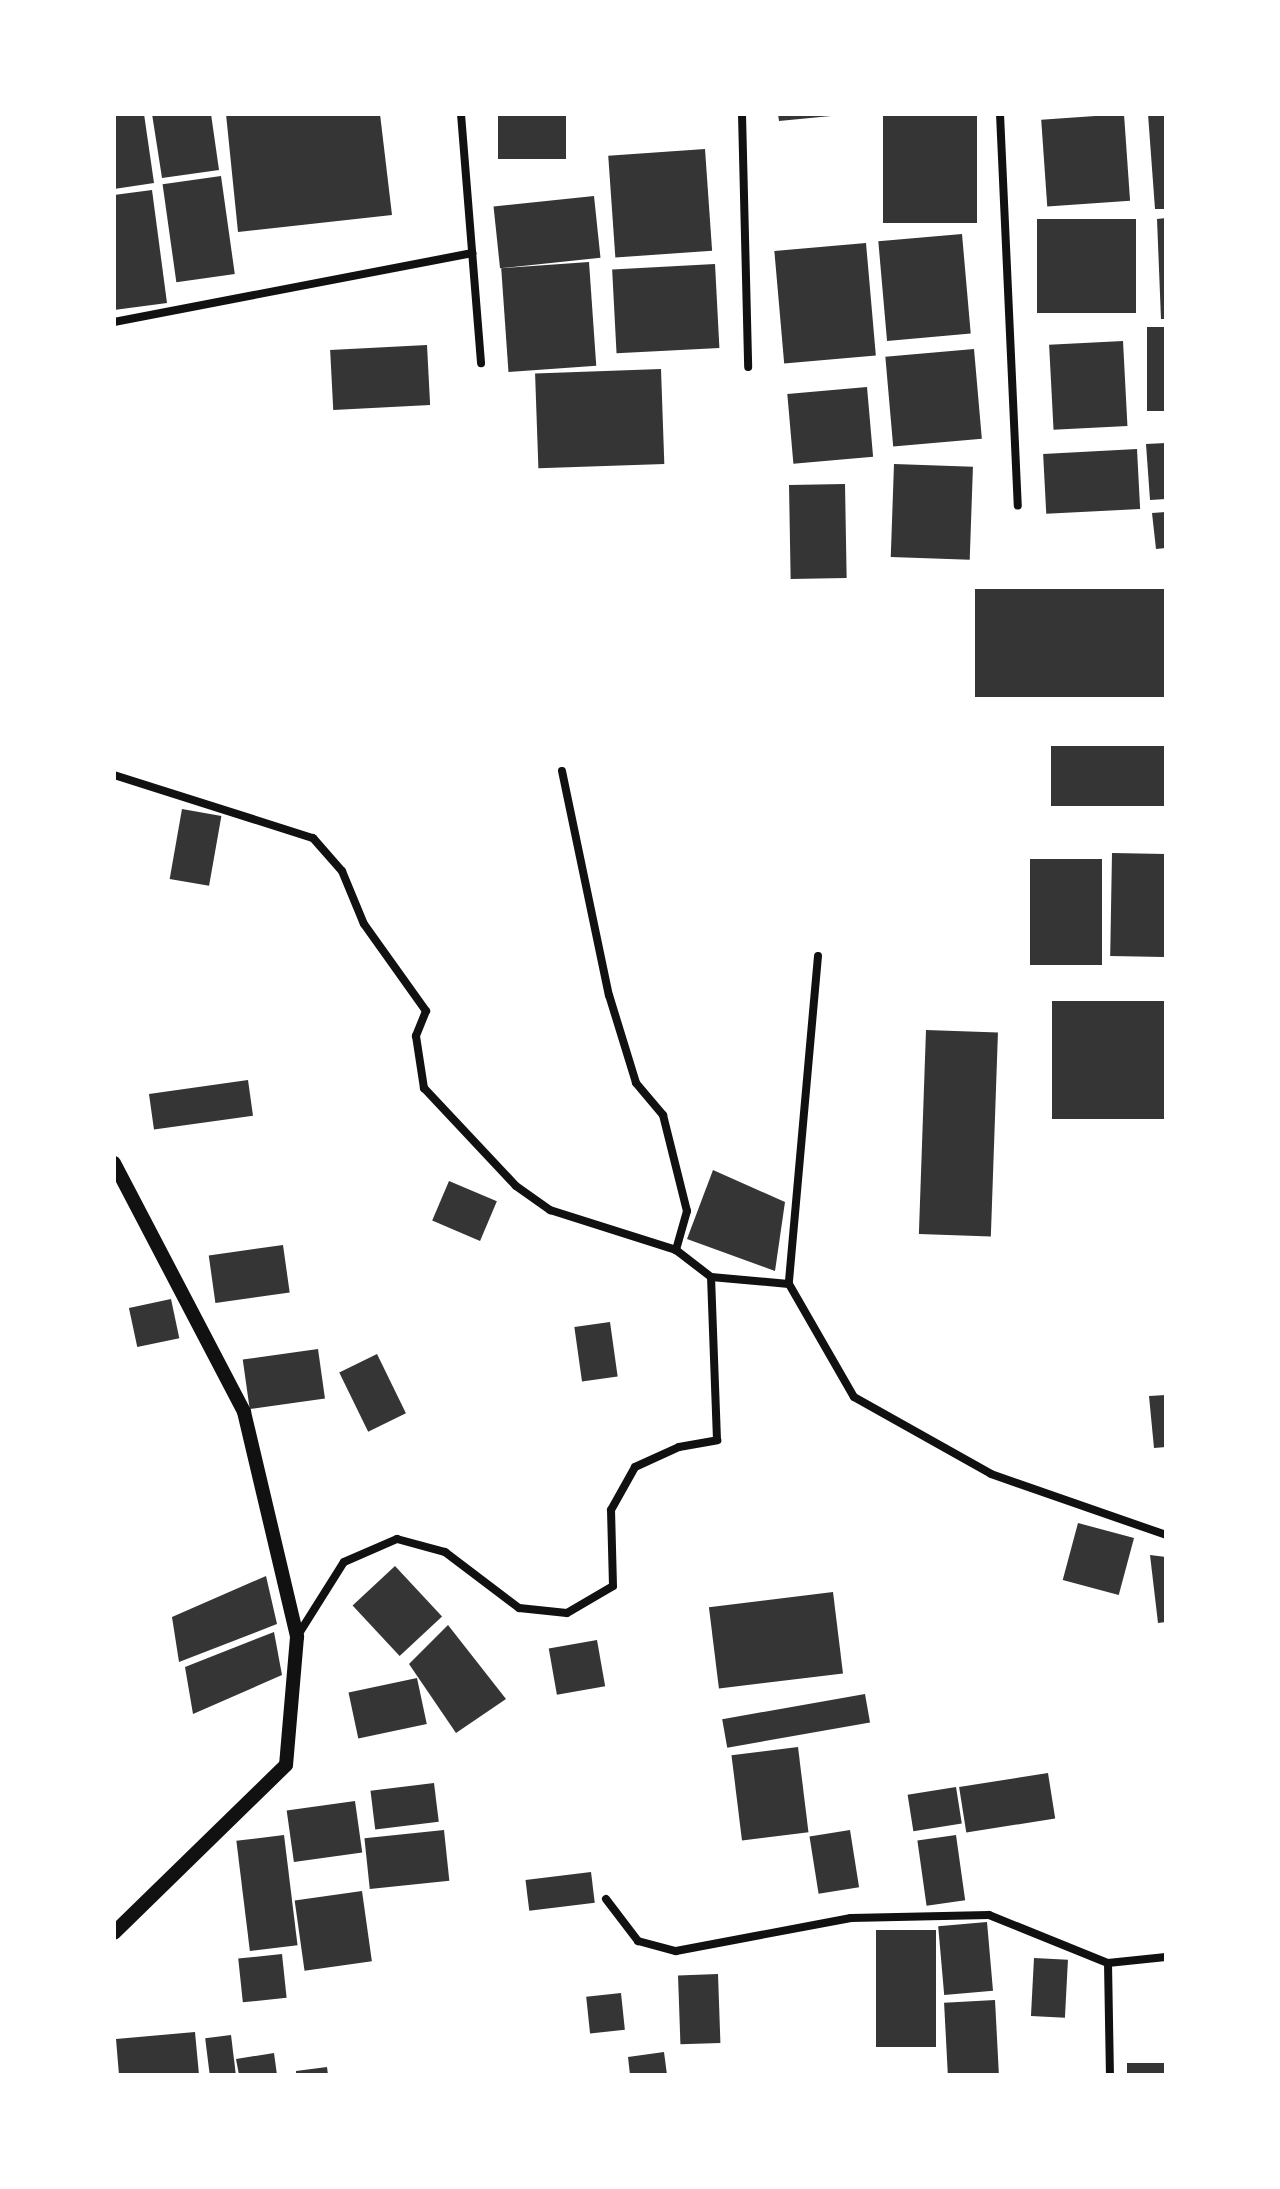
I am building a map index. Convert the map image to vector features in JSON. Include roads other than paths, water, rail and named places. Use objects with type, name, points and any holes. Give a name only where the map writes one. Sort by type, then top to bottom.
[{"type":"street","points":[[461,114],[481,363]]},
{"type":"street","points":[[742,114],[748,367]]},
{"type":"street","points":[[1000,114],[1018,506]]},
{"type":"street","points":[[114,322],[472,253]]},
{"type":"street","points":[[562,771],[609,995],[636,1083],[663,1115],[687,1211],[676,1250]]},
{"type":"street","points":[[114,775],[313,838],[342,871],[364,924],[426,1011],[416,1036],[424,1088],[516,1186],[550,1210],[676,1250],[711,1277],[789,1284]]},
{"type":"street","points":[[818,956],[789,1284],[854,1397],[991,1474],[1166,1535]]},
{"type":"street","points":[[114,1163],[244,1412],[297,1637],[286,1765],[114,1933]]},
{"type":"street","points":[[297,1637],[344,1562],[397,1539],[445,1552],[519,1608],[567,1613],[613,1586],[611,1510],[635,1467],[679,1447],[717,1440],[711,1277]]},
{"type":"street","points":[[606,1899],[638,1941],[676,1951],[851,1918],[989,1915],[1108,1963],[1166,1957]]},
{"type":"street","points":[[1108,1963],[1110,2075]]}]
